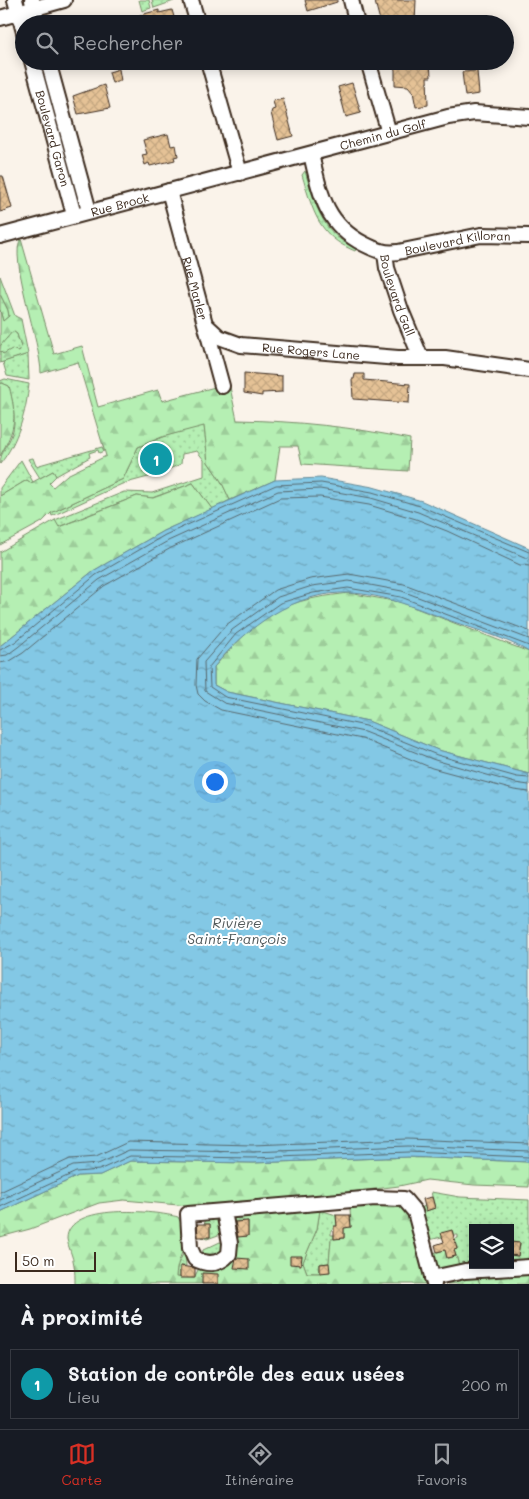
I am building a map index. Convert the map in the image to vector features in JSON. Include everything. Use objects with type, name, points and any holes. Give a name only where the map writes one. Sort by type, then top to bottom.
[{"type":"street","points":[[0,18],[17,6],[64,0]]},
{"type":"street","points":[[191,0],[195,15]]},
{"type":"street","points":[[350,0],[355,15]]},
{"type":"street","name":"Boulevard Garon","points":[[34,70],[74,215]]},
{"type":"street","name":"Boulevard Garon","points":[[50,70],[89,211]]},
{"type":"street","points":[[211,70],[240,173]]},
{"type":"street","points":[[371,70],[389,133]]},
{"type":"street","name":"Chemin du Golf","points":[[240,173],[467,114],[529,117]]},
{"type":"street","name":"Boulevard Gall","points":[[310,154],[324,204],[335,222],[360,242],[386,253],[386,264],[401,310],[421,358]]},
{"type":"street","name":"Rue Brock","points":[[0,236],[89,211],[240,173]]},
{"type":"street","name":"Rue Marler","points":[[169,191],[222,386]]},
{"type":"street","name":"Boulevard Killoran","points":[[386,253],[481,235],[529,236]]},
{"type":"street","name":"Rue Rogers Lane","points":[[207,326],[219,337],[241,345],[398,358],[421,358]]},
{"type":"street","points":[[421,358],[463,360],[529,370]]},
{"type":"street","points":[[224,1212],[375,1198],[404,1199],[414,1212],[433,1281],[465,1271],[529,1267]]},
{"type":"green space","points":[[139,0],[149,0],[151,8],[142,11]]},
{"type":"green space","points":[[152,0],[174,0],[174,1],[154,8]]},
{"type":"green space","points":[[40,70],[46,70],[75,185],[73,186]]},
{"type":"green space","points":[[305,171],[317,207],[327,226],[335,235],[356,249],[355,251],[333,238],[319,221],[302,175]]},
{"type":"green space","points":[[21,239],[54,354],[82,346],[98,407],[158,390],[162,401],[215,387],[216,391],[230,387],[237,420],[324,425],[410,439],[408,471],[302,464],[298,446],[280,446],[275,480],[230,500],[221,481],[208,462],[204,426],[162,437],[138,447],[123,479],[51,513],[42,522],[0,545],[0,496],[27,480],[31,483],[53,471],[56,476],[49,483],[53,487],[67,475],[106,456],[78,362],[41,373],[40,360],[19,263],[18,248]]},
{"type":"green space","points":[[0,276],[15,316],[21,319],[28,354],[0,363],[0,351],[3,354],[12,349],[19,352],[21,347],[17,334],[13,331],[0,346],[0,310],[3,321],[9,316],[0,294]]},
{"type":"green space","points":[[0,294],[9,316],[3,321],[0,310]]},
{"type":"green space","points":[[13,331],[17,334],[21,347],[20,352],[3,354],[0,351],[1,343]]},
{"type":"green space","points":[[28,354],[29,380],[7,376],[3,362]]},
{"type":"green space","points":[[5,379],[29,384],[20,426],[12,446],[0,464],[1,456],[12,434],[14,423],[9,386],[0,384],[0,381]]},
{"type":"green space","points":[[0,384],[9,386],[14,422],[0,456]]},
{"type":"green space","points":[[204,425],[208,462],[221,481],[230,500],[212,509],[193,483],[152,498],[137,496],[58,527],[55,520],[124,492],[152,493],[204,476],[204,460],[197,451],[182,454],[181,464],[169,469],[164,458],[165,450],[160,448],[156,451],[155,456],[145,460],[152,476],[122,484],[52,516],[51,513],[123,479],[138,447],[162,437]]},
{"type":"green space","points":[[102,447],[104,451],[99,453],[98,450],[89,453],[90,457],[56,476],[53,471],[40,478],[28,459],[33,458],[36,466]]},
{"type":"green space","points":[[21,460],[33,482],[31,483],[27,480],[0,496],[0,488]]},
{"type":"green space","points":[[193,483],[212,509],[163,531],[93,571],[0,646],[0,552],[55,520],[59,527],[137,496],[153,498]]},
{"type":"green space","points":[[349,593],[400,602],[529,652],[529,774],[438,750],[368,721],[227,692],[214,685],[214,667],[229,650],[265,618],[300,601]]},
{"type":"green space","points":[[408,1157],[529,1162],[529,1187],[474,1185],[427,1180],[399,1186],[302,1198],[189,1206],[124,1200],[99,1203],[30,1229],[0,1237],[0,1212],[78,1176],[100,1175],[130,1161],[253,1163]]},
{"type":"green space","points":[[431,1192],[460,1197],[529,1200],[529,1259],[514,1261],[514,1256],[518,1256],[520,1243],[514,1242],[514,1224],[469,1224],[469,1264],[459,1265],[454,1250],[457,1247],[453,1244],[456,1243],[455,1239],[458,1238],[458,1235],[454,1235],[452,1231],[442,1237],[429,1240],[421,1208],[425,1206],[426,1211],[435,1208]]},
{"type":"green space","points":[[402,1203],[407,1211],[429,1284],[75,1284],[75,1272],[67,1239],[71,1227],[81,1219],[97,1214],[134,1212],[178,1217],[183,1227],[185,1242],[176,1277],[194,1278],[199,1268],[219,1266],[236,1253],[233,1237],[248,1236],[248,1221],[233,1222],[235,1216],[320,1210],[317,1229],[303,1262],[307,1273],[320,1273],[320,1264],[329,1263],[331,1239],[344,1238],[344,1228],[351,1227],[350,1208]]},
{"type":"green space","points":[[320,1210],[336,1215],[337,1226],[331,1230],[331,1235],[334,1235],[334,1239],[331,1240],[329,1263],[320,1273],[307,1273],[303,1262],[317,1229]]},
{"type":"green space","points":[[217,1218],[220,1220],[223,1230],[221,1234],[207,1239],[202,1237],[210,1237],[210,1224],[204,1224],[206,1220]]},
{"type":"green space","points":[[220,1242],[225,1244],[226,1249],[217,1260],[202,1255],[203,1250]]},
{"type":"green space","points":[[185,1250],[186,1266],[180,1266],[180,1278],[176,1277],[177,1266]]},
{"type":"green space","points":[[445,1250],[447,1258],[456,1256],[459,1265],[438,1269],[433,1253]]},
{"type":"green space","points":[[529,1272],[529,1284],[480,1284],[477,1275]]},
{"type":"green space","points":[[477,1275],[480,1284],[442,1284],[440,1281]]},
{"type":"water","name":"Rivière Saint-François","points":[[321,478],[373,487],[422,501],[529,548],[529,652],[501,638],[401,603],[362,594],[329,594],[309,598],[291,605],[257,625],[241,638],[214,667],[214,685],[227,692],[368,721],[438,750],[529,774],[529,1162],[408,1157],[253,1163],[130,1161],[100,1175],[78,1176],[0,1212],[0,646],[93,571],[163,531],[275,480]]},
{"type":"building","points":[[305,0],[337,0],[337,2],[308,11]]},
{"type":"building","points":[[416,0],[415,15],[379,15],[375,2]]},
{"type":"building","points":[[159,10],[159,13],[172,10],[173,15],[140,15]]},
{"type":"building","points":[[119,70],[121,81],[112,83],[109,72]]},
{"type":"building","points":[[395,70],[431,70],[431,77],[427,77],[428,105],[416,107],[413,92],[408,86],[395,85]]},
{"type":"building","points":[[477,71],[479,94],[465,96],[462,72]]},
{"type":"building","points":[[352,83],[361,113],[346,117],[338,87]]},
{"type":"building","points":[[104,85],[110,108],[78,114],[73,96]]},
{"type":"building","points":[[283,99],[293,136],[278,140],[271,113],[275,109],[273,101]]},
{"type":"building","points":[[168,134],[171,146],[176,145],[178,156],[174,157],[175,160],[150,166],[149,163],[145,165],[142,155],[147,154],[143,140]]},
{"type":"building","points":[[0,176],[3,176],[12,208],[0,212]]},
{"type":"building","points":[[244,373],[282,376],[282,392],[262,393],[262,396],[244,393]]},
{"type":"building","points":[[355,374],[364,374],[364,380],[410,384],[409,403],[353,399],[352,379],[354,379]]},
{"type":"building","points":[[163,448],[166,453],[165,460],[167,464],[151,472],[145,460],[154,456],[157,449]]},
{"type":"building","points":[[432,1197],[435,1208],[426,1211],[423,1199]]},
{"type":"building","points":[[336,1215],[350,1215],[351,1227],[344,1228],[344,1238],[334,1239],[334,1226],[337,1226]]},
{"type":"building","points":[[248,1221],[248,1236],[238,1237],[235,1222]]},
{"type":"building","points":[[197,1224],[210,1224],[210,1237],[198,1237]]},
{"type":"building","points":[[452,1230],[457,1249],[454,1250],[456,1256],[447,1258],[445,1250],[437,1252],[435,1245],[444,1242],[441,1233]]},
{"type":"building","points":[[514,1242],[520,1243],[518,1256],[514,1256]]},
{"type":"building","points":[[290,1256],[302,1256],[301,1265],[290,1264]]},
{"type":"building","points":[[236,1258],[249,1259],[249,1269],[234,1268]]},
{"type":"building","points":[[329,1263],[330,1272],[320,1273],[320,1264]]},
{"type":"building","points":[[180,1266],[195,1268],[195,1278],[180,1278]]},
{"type":"building","points":[[202,1273],[218,1274],[218,1284],[202,1284]]},
{"type":"place","name":"Station de contrôle des eaux usées","points":[[156,459]]}]
